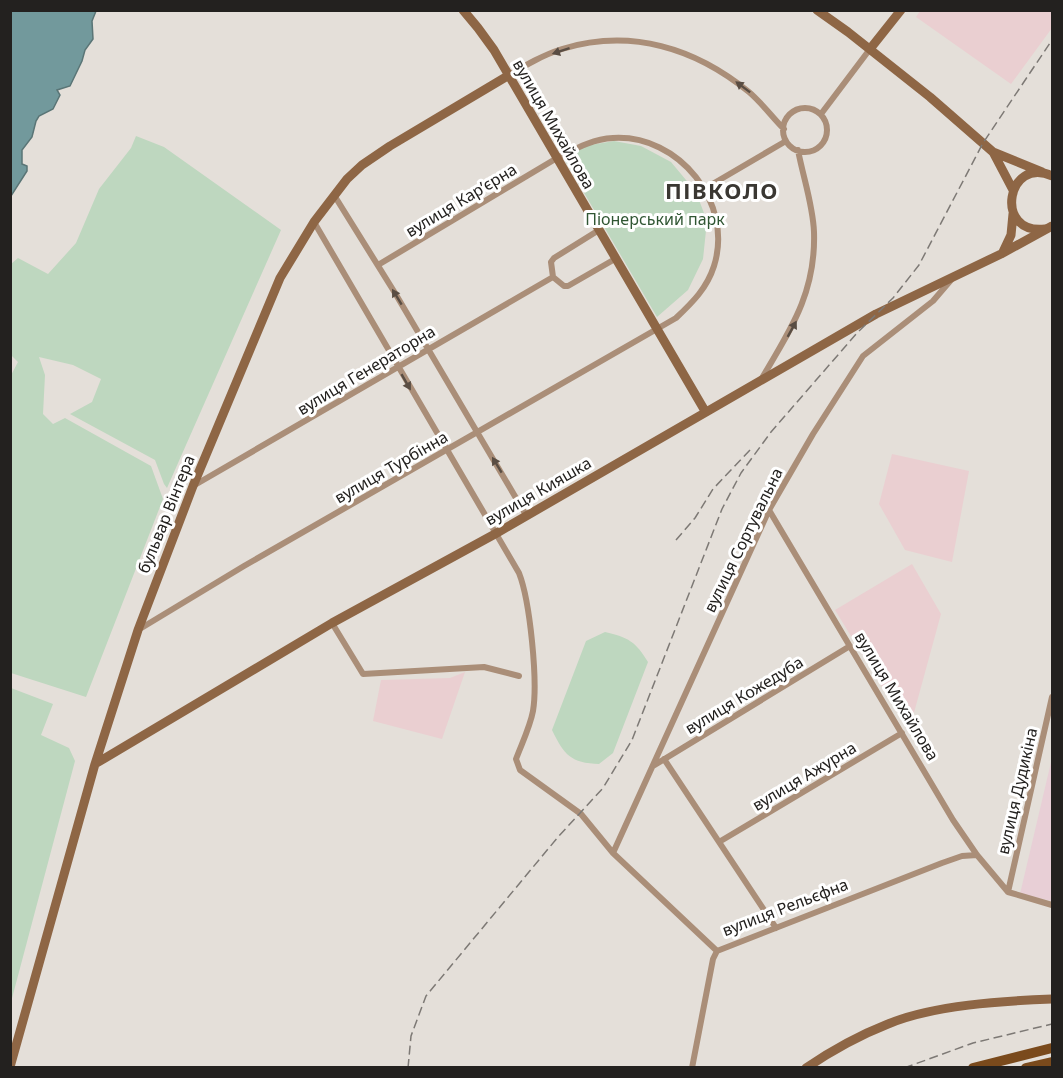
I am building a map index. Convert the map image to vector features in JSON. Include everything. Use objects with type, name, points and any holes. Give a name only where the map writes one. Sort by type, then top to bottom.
[{"type":"main road","points":[[973,1068],[1053,1048]]},
{"type":"main road","points":[[1026,1068],[1052,1062]]},
{"type":"street","name":"вулиця Михайлова","points":[[463,10],[478,28],[508,75],[705,411]]},
{"type":"street","points":[[818,10],[930,97],[993,152],[1049,174]]},
{"type":"street","points":[[821,114],[901,10]]},
{"type":"street","points":[[508,75],[562,49],[596,42],[651,43],[681,51],[719,69],[752,94],[784,129]]},
{"type":"street","name":"бульвар Вінтера","points":[[10,1067],[95,764],[138,630],[193,486],[280,278],[314,222],[347,179],[371,158],[508,75]]},
{"type":"street","points":[[810,109],[821,114],[827,126],[825,140],[815,150],[808,152],[798,150],[786,141],[784,129],[788,117],[798,110],[810,109]]},
{"type":"street","name":"вулиця Кар’єрна","points":[[378,265],[557,158],[585,144],[599,140],[614,138],[644,142],[680,161],[704,189]]},
{"type":"street","points":[[704,189],[786,141]]},
{"type":"street","points":[[762,379],[799,315],[813,260],[814,231],[798,150]]},
{"type":"street","points":[[993,152],[1013,190]]},
{"type":"street","points":[[1001,254],[1011,235],[1013,190],[1024,177],[1049,174]]},
{"type":"street","name":"вулиця Турбінна","points":[[138,630],[244,566],[676,318],[694,301],[705,285],[714,265],[718,244],[718,224],[712,203],[704,189]]},
{"type":"street","points":[[334,195],[526,515]]},
{"type":"street","points":[[1013,213],[1024,225],[1039,230],[1050,228]]},
{"type":"street","points":[[314,222],[519,573],[526,594],[534,703],[533,713],[516,759],[520,770],[581,814],[613,854],[717,951]]},
{"type":"street","name":"вулиця Кияшка","points":[[95,764],[332,623],[495,534],[883,310],[1050,228]]},
{"type":"street","points":[[599,230],[554,258],[551,262],[553,277],[564,286],[568,286],[615,259]]},
{"type":"street","name":"вулиця Генераторна","points":[[193,486],[427,348],[553,277]]},
{"type":"street","name":"вулиця Сортувальна","points":[[613,854],[769,510],[838,393],[863,356],[933,301],[953,277]]},
{"type":"street","name":"вулиця Михайлова","points":[[769,510],[953,820],[977,855],[1008,892]]},
{"type":"street","points":[[332,623],[363,675],[484,667],[519,676]]},
{"type":"street","name":"вулиця Кожедуба","points":[[653,766],[850,646]]},
{"type":"street","name":"вулиця Дудикіна","points":[[1008,892],[1053,697]]},
{"type":"street","points":[[1045,728],[1053,730]]},
{"type":"street","name":"вулиця Ажурна","points":[[719,842],[902,733]]},
{"type":"street","points":[[664,759],[776,928]]},
{"type":"street","name":"вулиця Рельєфна","points":[[692,1068],[713,959],[717,951],[962,856],[977,855]]},
{"type":"street","points":[[1008,892],[1053,905]]},
{"type":"street","points":[[806,1068],[821,1057],[889,1023],[944,1008],[1053,999]]},
{"type":"shaded area","points":[[920,11],[1052,11],[1052,28],[1011,84],[916,17]]},
{"type":"shaded area","points":[[892,454],[969,471],[952,562],[905,550],[879,504]]},
{"type":"shaded area","points":[[912,564],[941,614],[909,731],[835,610]]},
{"type":"shaded area","points":[[465,672],[442,739],[373,721],[381,680],[450,678]]},
{"type":"shaded area","points":[[1052,758],[1052,901],[1020,894]]},
{"type":"green space","points":[[136,136],[164,147],[281,230],[167,488],[155,460],[70,414],[92,402],[101,379],[73,365],[39,357],[45,375],[43,414],[53,424],[65,418],[151,466],[163,499],[86,697],[11,673],[10,377],[18,362],[11,355],[11,264],[18,258],[48,274],[76,243],[99,189],[131,148]]},
{"type":"green space","name":"Піонерський парк","points":[[614,141],[641,146],[671,162],[696,192],[707,221],[703,259],[688,290],[657,317],[563,157],[584,146]]},
{"type":"green space","points":[[605,632],[631,641],[648,662],[613,753],[599,764],[582,762],[570,756],[560,746],[552,730],[586,641]]},
{"type":"green space","points":[[11,688],[53,704],[41,735],[69,748],[75,761],[11,1002]]},
{"type":"water","points":[[11,10],[96,11],[92,21],[93,39],[85,50],[70,86],[57,90],[60,95],[53,109],[39,116],[32,137],[22,150],[22,164],[27,166],[27,171],[11,196]]},
{"type":"railway","points":[[408,1068],[411,1036],[426,996],[558,837],[603,788],[632,740],[722,509],[741,473],[771,432],[857,333],[893,298],[919,265],[983,143],[1052,40]]},
{"type":"railway","points":[[676,540],[695,518],[713,489],[750,450]]},
{"type":"railway","points":[[904,1068],[973,1043],[1052,1024]]},
{"type":"district","name":"ПІВКОЛО","points":[[722,191]]}]
